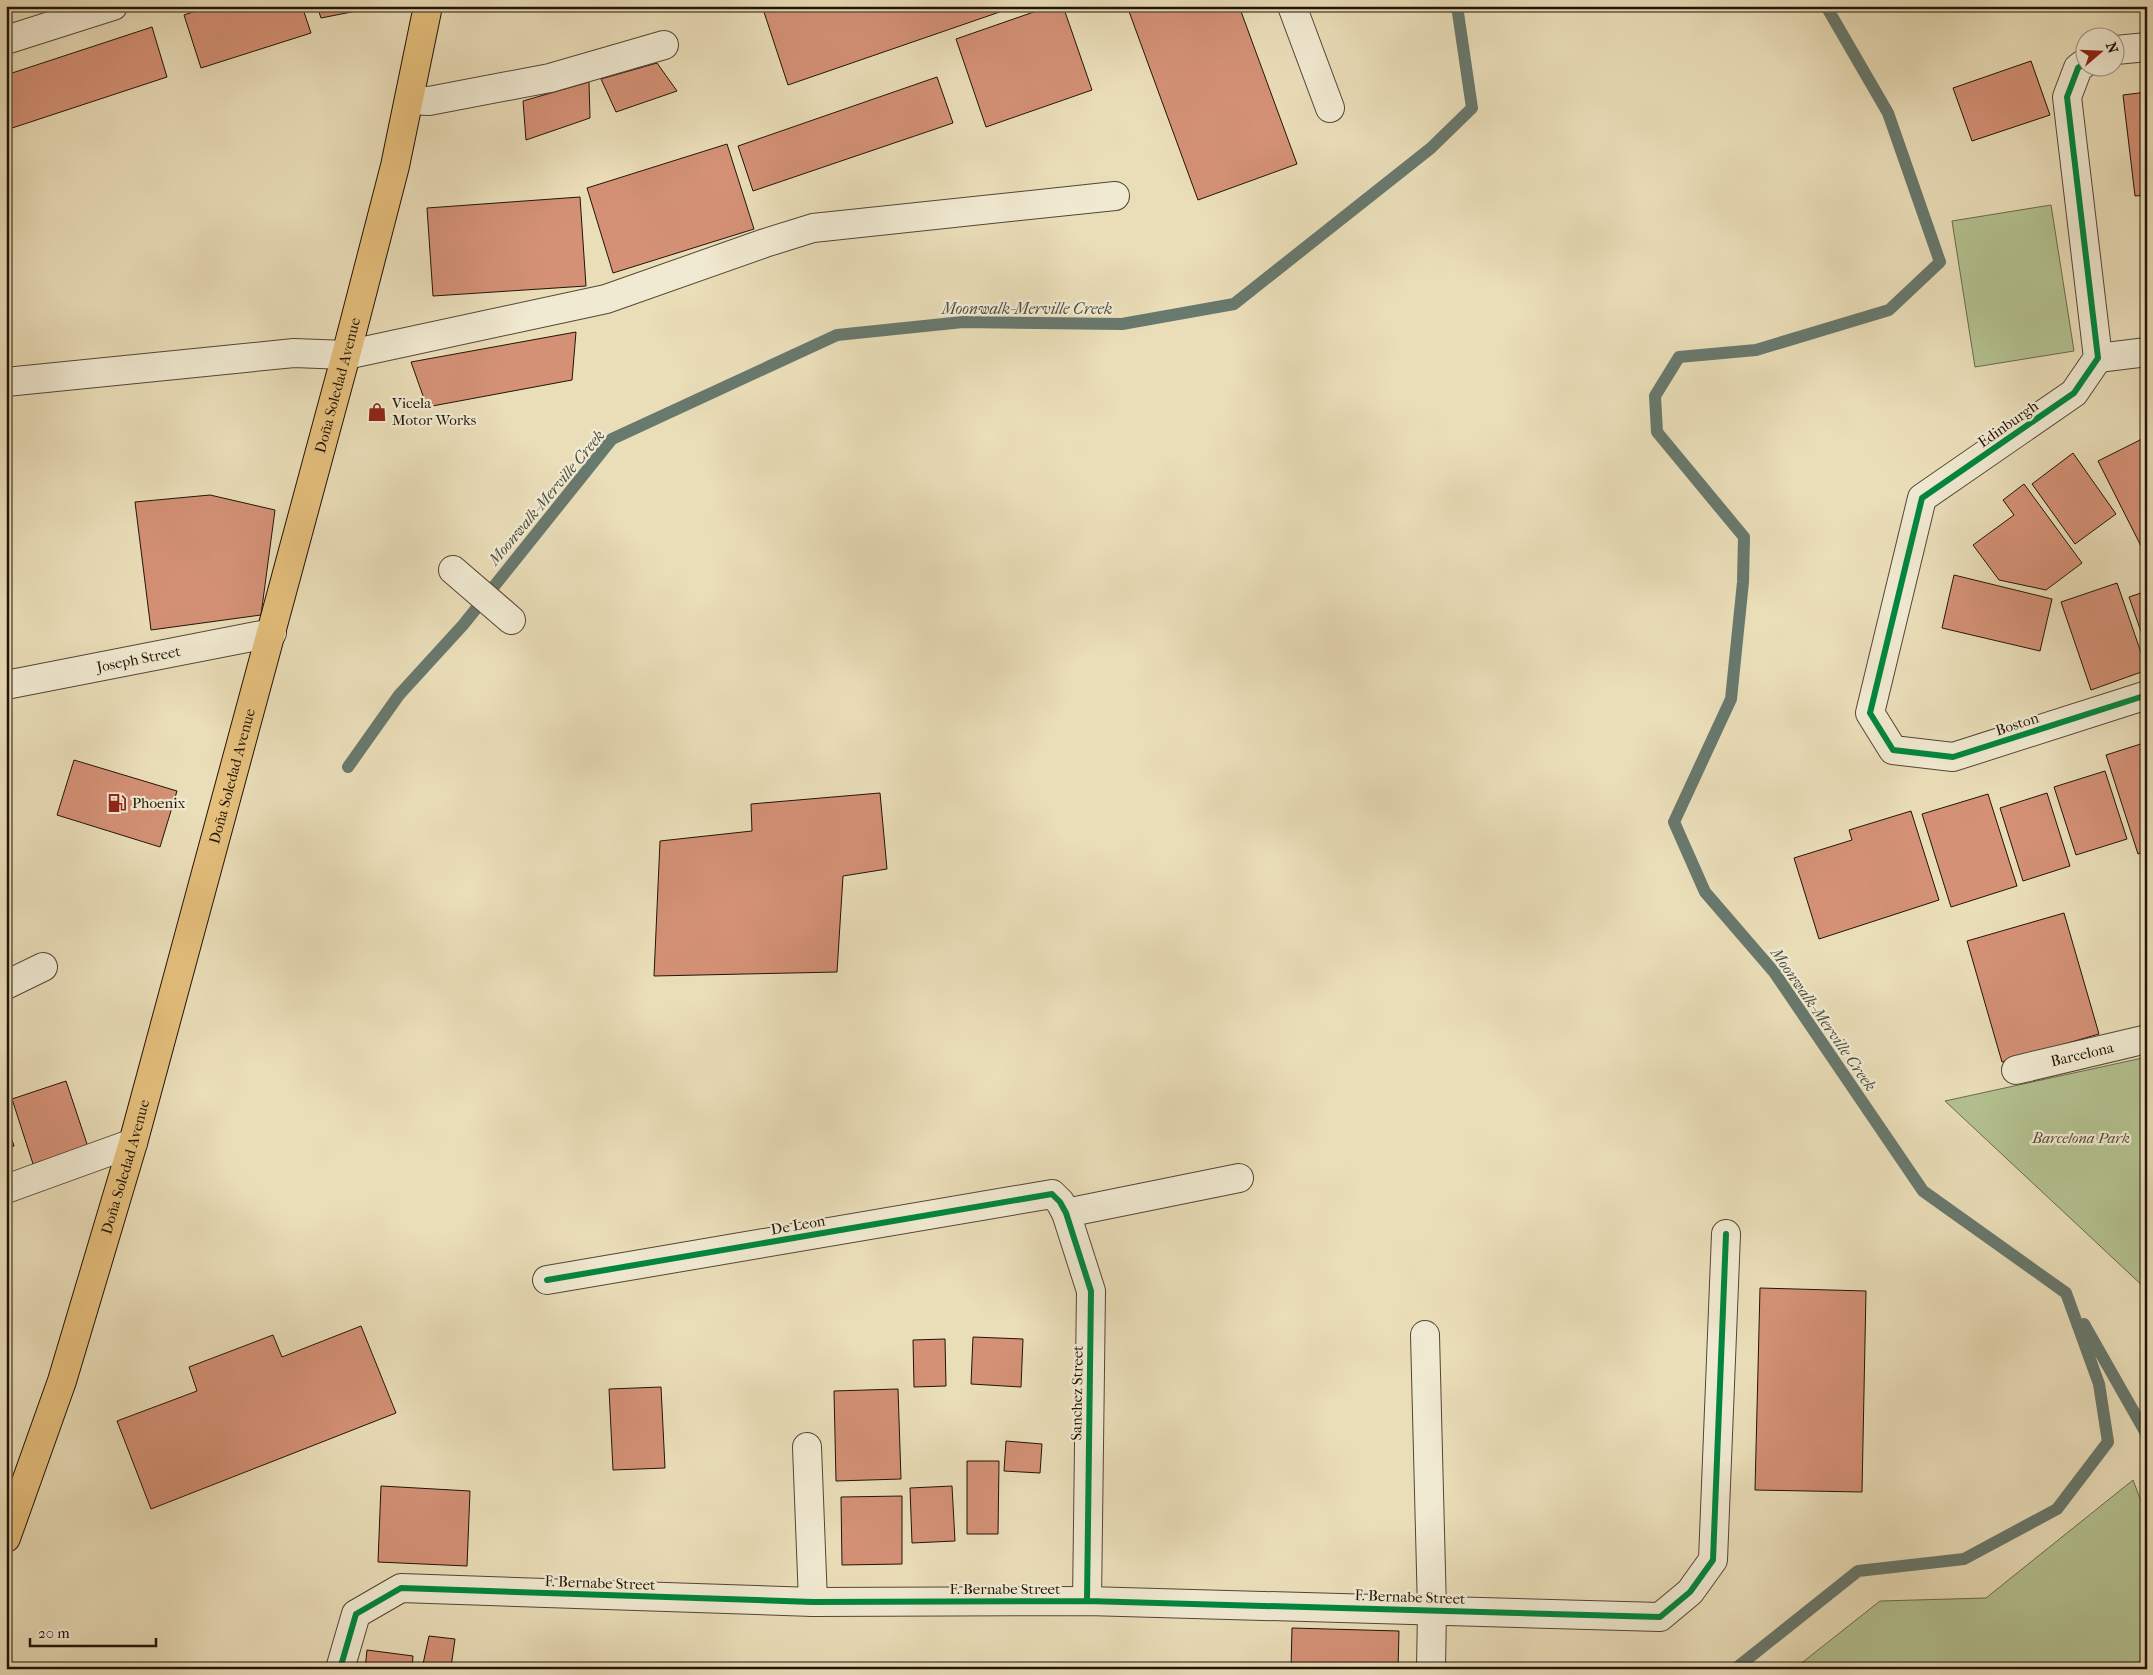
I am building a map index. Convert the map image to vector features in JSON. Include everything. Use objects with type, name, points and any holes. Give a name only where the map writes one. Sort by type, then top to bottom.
[{"type":"main road","name":"Doña Soledad Avenue","points":[[6,1538],[62,1382],[134,1143],[272,633],[395,166],[428,6]]},
{"type":"street","points":[[6,40],[113,6]]},
{"type":"street","points":[[1292,6],[1330,108]]},
{"type":"street","points":[[409,100],[429,101],[550,78],[664,45]]},
{"type":"street","points":[[2126,49],[2147,47]]},
{"type":"street","points":[[2076,73],[2067,97],[2098,358],[2147,352]]},
{"type":"street","points":[[6,382],[294,353],[346,355],[606,299],[765,242],[813,228],[1115,196]]},
{"type":"street","name":"Edinburgh","points":[[1892,750],[1870,713],[1922,498],[2074,393],[2098,358]]},
{"type":"street","points":[[453,570],[511,620]]},
{"type":"street","name":"Joseph Street","points":[[6,685],[272,633]]},
{"type":"street","name":"Boston","points":[[1892,750],[1954,757],[2147,695]]},
{"type":"street","points":[[6,985],[43,967]]},
{"type":"street","name":"Barcelona","points":[[2016,1070],[2147,1040]]},
{"type":"street","points":[[6,1189],[134,1143]]},
{"type":"street","name":"De Leon","points":[[547,1280],[1239,1178]]},
{"type":"street","name":"Sanchez Street","points":[[1059,1204],[1091,1291],[1087,1601]]},
{"type":"street","name":"F. Bernabe Street","points":[[340,1669],[356,1614],[401,1588],[813,1602],[1087,1601],[1660,1617],[1690,1592],[1713,1560],[1726,1234]]},
{"type":"street","points":[[1425,1335],[1432,1610],[1431,1669]]},
{"type":"street","points":[[807,1446],[813,1602]]},
{"type":"green space","points":[[2051,205],[2074,351],[1975,367],[1952,221]]},
{"type":"green space","name":"Barcelona Park","points":[[2147,1057],[2147,1299],[2146,1289],[1945,1101]]},
{"type":"green space","points":[[2133,1480],[2147,1517],[2147,1669],[1794,1669],[1880,1601],[1986,1598]]},
{"type":"building","points":[[210,6],[302,6],[311,33],[201,68],[184,15]]},
{"type":"building","points":[[317,6],[371,6],[372,8],[321,18]]},
{"type":"building","points":[[762,6],[1017,6],[788,85]]},
{"type":"building","points":[[1051,6],[1063,6],[1092,90],[986,127],[956,39]]},
{"type":"building","points":[[1127,6],[1239,6],[1297,164],[1198,200]]},
{"type":"building","points":[[152,27],[167,77],[6,130],[6,75]]},
{"type":"building","points":[[2031,61],[2050,115],[1972,141],[1953,88]]},
{"type":"building","points":[[657,63],[677,91],[616,112],[601,79]]},
{"type":"building","points":[[937,77],[953,123],[753,191],[738,146]]},
{"type":"building","points":[[589,82],[590,118],[526,140],[523,101]]},
{"type":"building","points":[[2147,92],[2147,195],[2135,196],[2123,95]]},
{"type":"building","points":[[727,144],[754,229],[613,273],[587,188]]},
{"type":"building","points":[[580,197],[586,286],[433,296],[427,208]]},
{"type":"building","points":[[576,332],[572,380],[427,407],[411,362]]},
{"type":"building","points":[[2144,438],[2147,443],[2147,543],[2141,546],[2098,461]]},
{"type":"building","points":[[2073,453],[2116,514],[2075,544],[2032,484]]},
{"type":"building","points":[[2024,484],[2082,563],[2046,590],[1999,580],[1973,545],[2014,515],[2003,500]]},
{"type":"building","points":[[210,495],[275,510],[261,615],[151,630],[135,502]]},
{"type":"building","points":[[1954,575],[2052,599],[2040,651],[1942,628]]},
{"type":"building","points":[[2117,583],[2147,670],[2091,690],[2061,602]]},
{"type":"building","points":[[2147,591],[2147,649],[2129,597]]},
{"type":"building","points":[[2147,742],[2147,851],[2138,854],[2106,755]]},
{"type":"building","name":"Phoenix","points":[[74,760],[177,791],[160,847],[57,815]]},
{"type":"building","points":[[2105,771],[2127,839],[2076,855],[2054,787]]},
{"type":"building","points":[[880,793],[887,869],[843,876],[837,972],[654,976],[660,841],[752,831],[751,804]]},
{"type":"building","points":[[2047,793],[2070,866],[2023,881],[2000,808]]},
{"type":"building","points":[[1988,794],[2017,886],[1951,907],[1922,814]]},
{"type":"building","points":[[1911,811],[1939,900],[1819,939],[1794,858],[1852,840],[1849,830]]},
{"type":"building","points":[[2064,913],[2099,1034],[2002,1062],[1967,941]]},
{"type":"building","points":[[66,1081],[88,1147],[33,1164],[12,1099]]},
{"type":"building","points":[[6,1121],[14,1146],[6,1149]]},
{"type":"building","points":[[1760,1288],[1866,1291],[1862,1492],[1755,1490]]},
{"type":"building","points":[[361,1326],[396,1413],[151,1509],[117,1421],[197,1391],[189,1367],[273,1335],[282,1357]]},
{"type":"building","points":[[973,1337],[1023,1339],[1021,1387],[971,1384]]},
{"type":"building","points":[[945,1339],[946,1386],[914,1387],[913,1340]]},
{"type":"building","points":[[661,1387],[665,1468],[613,1470],[609,1389]]},
{"type":"building","points":[[898,1389],[901,1479],[836,1481],[834,1391]]},
{"type":"building","points":[[1006,1441],[1042,1444],[1040,1473],[1004,1471]]},
{"type":"building","points":[[967,1461],[999,1461],[998,1534],[967,1534]]},
{"type":"building","points":[[381,1486],[470,1491],[467,1566],[378,1562]]},
{"type":"building","points":[[952,1486],[955,1541],[912,1543],[910,1488]]},
{"type":"building","points":[[902,1496],[902,1564],[842,1565],[841,1497]]},
{"type":"building","points":[[1292,1628],[1399,1631],[1398,1669],[1291,1669]]},
{"type":"building","points":[[429,1636],[455,1639],[451,1667],[423,1664]]},
{"type":"building","points":[[367,1650],[413,1656],[412,1669],[365,1669]]},
{"type":"waterway","name":"Moonwalk-Merville Creek","points":[[348,767],[399,695],[463,625],[612,439],[837,335],[963,322],[1122,324],[1234,304],[1431,148],[1472,108],[1457,6]]},
{"type":"waterway","name":"Moonwalk-Merville Creek","points":[[1735,1669],[1858,1571],[1964,1559],[2057,1509],[2108,1442],[2099,1384],[2066,1293],[1923,1191],[1774,972],[1705,892],[1674,822],[1731,699],[1743,582],[1744,537],[1657,432],[1655,396],[1679,357],[1756,350],[1889,310],[1940,262],[1888,113],[1826,6]]},
{"type":"waterway","name":"Moonwalk-Merville Creek","points":[[2084,1324],[2147,1435]]},
{"type":"cycle path","points":[[2076,73],[2067,97],[2098,358],[2074,393],[1922,498],[1870,713],[1893,750],[1953,757],[2147,695]]},
{"type":"cycle path","points":[[547,1280],[1052,1194],[1060,1202],[1066,1213],[1091,1291],[1087,1601]]},
{"type":"cycle path","points":[[340,1669],[356,1614],[401,1588],[813,1602],[1087,1601],[1660,1617],[1690,1592],[1713,1560],[1726,1234]]},
{"type":"place","name":"Vicela Motor Works","points":[[377,412]]},
{"type":"place","name":"Phoenix","points":[[117,803]]}]
